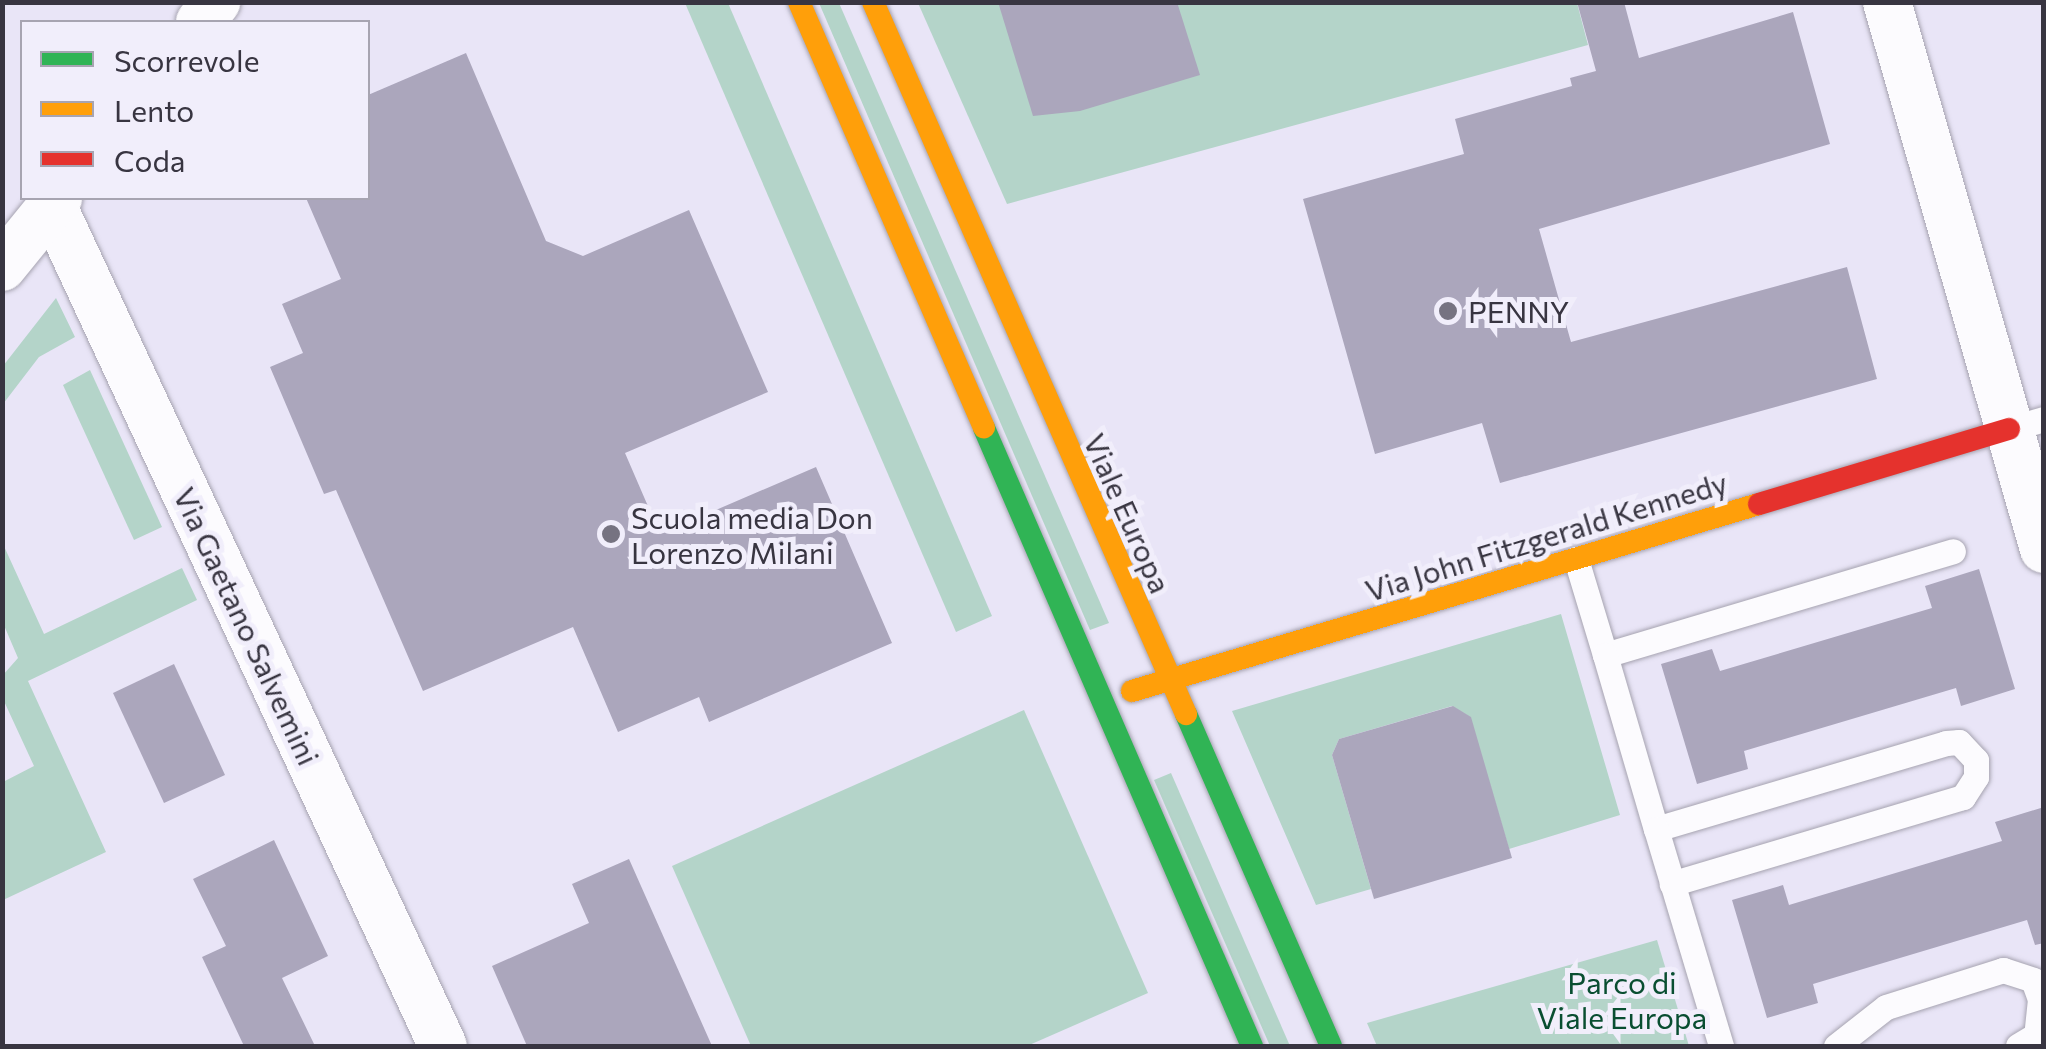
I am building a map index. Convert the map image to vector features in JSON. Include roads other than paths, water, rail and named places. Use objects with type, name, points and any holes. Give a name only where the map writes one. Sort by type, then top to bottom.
[{"type":"street","points":[[799,2],[1252,1046]]},
{"type":"street","name":"Viale Europa","points":[[874,2],[1330,1046]]},
{"type":"street","points":[[1887,2],[2026,424],[2044,549]]},
{"type":"street","points":[[2,267],[55,201]]},
{"type":"street","name":"Via Gaetano Salvemini","points":[[55,201],[442,1046]]},
{"type":"street","name":"Via John Fitzgerald Kennedy","points":[[1100,700],[2026,424]]},
{"type":"lane","points":[[1605,655],[1953,551]]},
{"type":"lane","points":[[1576,559],[1721,1046]]},
{"type":"lane","points":[[1656,829],[1946,742],[1960,742],[1976,760],[1976,777],[1963,796],[1672,884]]},
{"type":"lane","points":[[1836,1046],[1886,1008],[2003,970],[2033,980],[2040,999],[2036,1035],[2018,1046]]},
{"type":"place","name":"PENNY","points":[[1448,311]]},
{"type":"place","name":"Scuola media Don Lorenzo Milani","points":[[611,534]]},
{"type":"park label","name":"Parco di Viale Europa","points":[[1622,999]]}]
